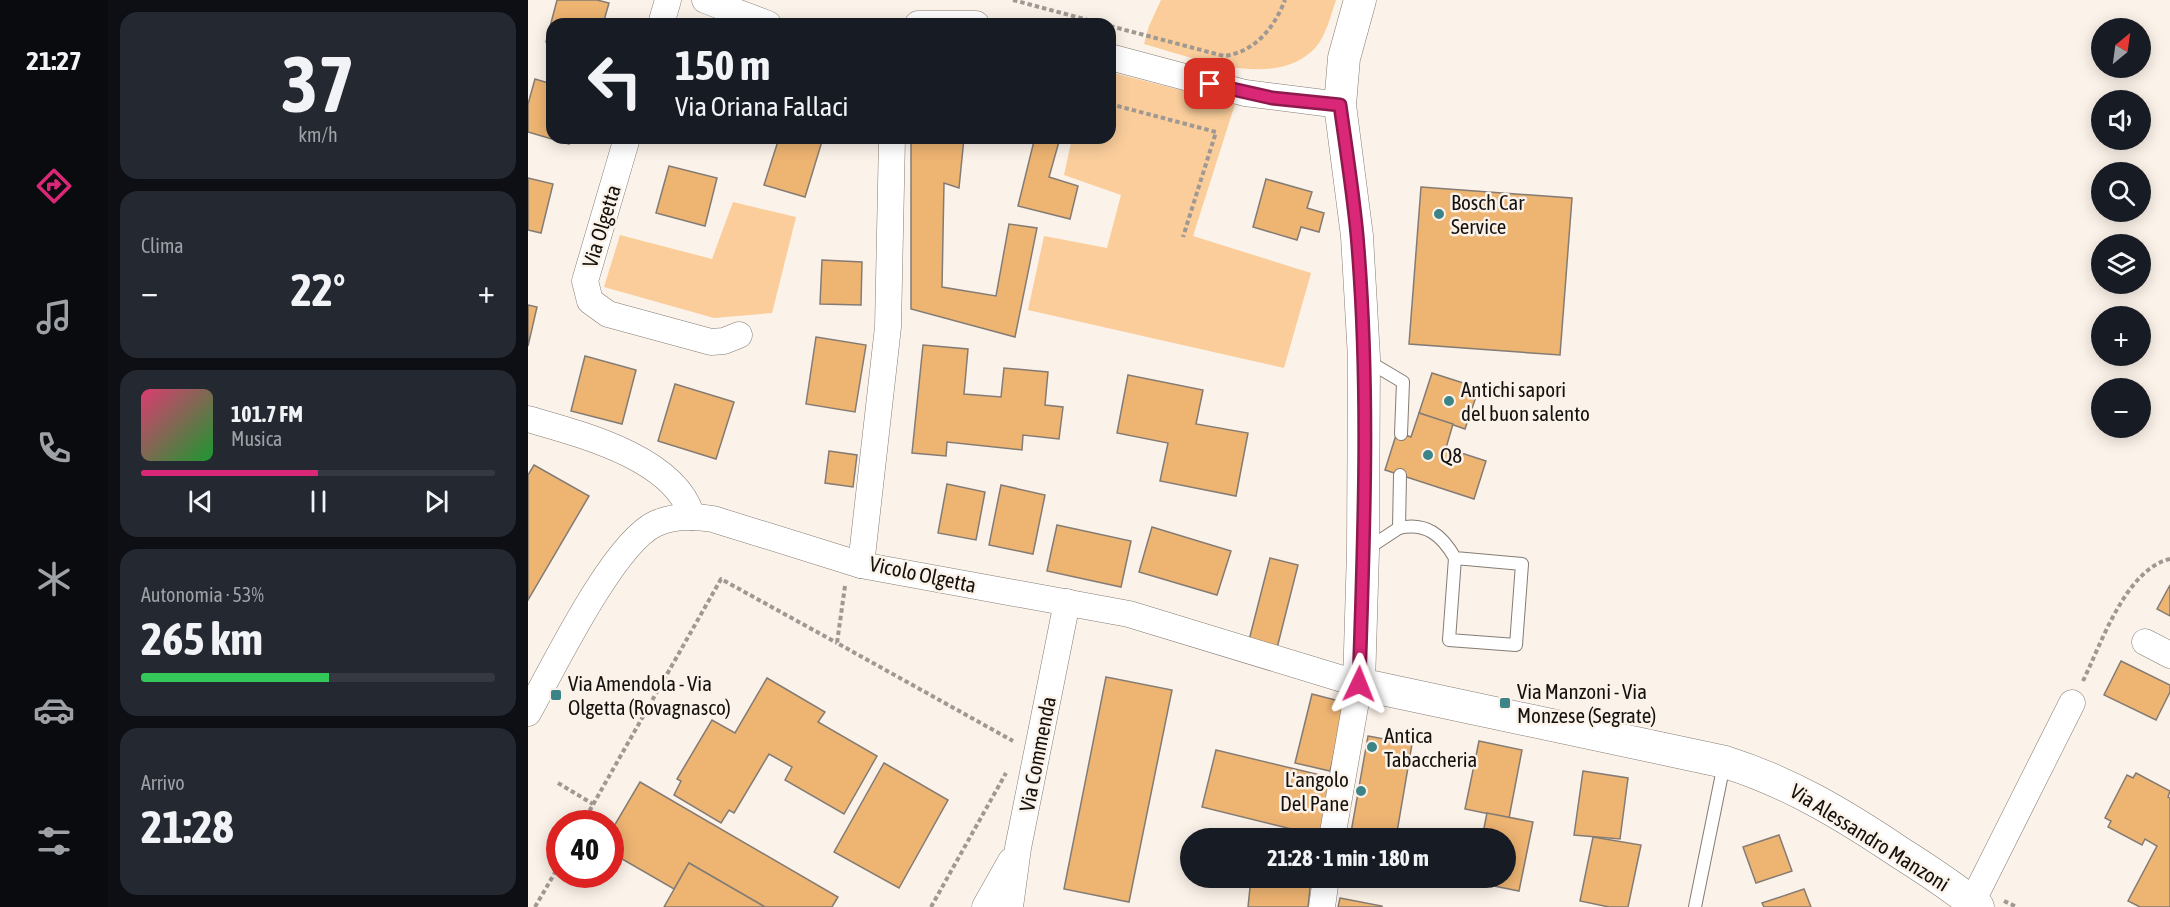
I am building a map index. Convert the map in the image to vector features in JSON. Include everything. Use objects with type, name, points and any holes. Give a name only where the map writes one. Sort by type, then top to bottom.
[{"type":"street","points":[[663,18],[668,0]]},
{"type":"street","points":[[705,0],[752,18]]},
{"type":"street","points":[[1334,828],[1359,684],[1363,551],[1364,358],[1357,236],[1340,105],[1344,58],[1360,0]]},
{"type":"street","points":[[1116,59],[1245,93],[1340,105]]},
{"type":"street","name":"Via Olgetta","points":[[625,144],[585,281],[590,301],[608,314],[705,340],[724,341],[739,335]]},
{"type":"street","name":"Vicolo Olgetta","points":[[855,563],[888,327],[892,144]]},
{"type":"street","points":[[528,419],[621,452],[654,469],[681,492],[692,517]]},
{"type":"street","name":"Vicolo Olgetta","points":[[528,713],[602,583],[630,544],[657,522],[692,517],[734,525],[855,563],[1129,614],[1359,684]]},
{"type":"street","name":"Via Commenda","points":[[1010,907],[1018,848],[1066,602]]},
{"type":"street","points":[[2145,642],[2170,654]]},
{"type":"street","name":"Via Alessandro Manzoni","points":[[1359,684],[1725,762],[1789,786],[1832,809],[1975,904]]},
{"type":"street","points":[[1975,904],[2072,703]]},
{"type":"street","points":[[985,907],[1018,848]]},
{"type":"street","points":[[1322,907],[1325,888]]},
{"type":"lane","points":[[1364,358],[1403,382],[1401,434]]},
{"type":"lane","points":[[1399,528],[1401,475]]},
{"type":"lane","points":[[1363,551],[1399,528],[1412,525],[1437,534],[1455,558],[1449,640],[1516,645],[1522,564],[1455,558]]},
{"type":"lane","points":[[1695,907],[1725,762]]},
{"type":"path","points":[[1013,0],[1080,18]]},
{"type":"path","points":[[1116,28],[1224,56],[1239,54],[1272,28],[1286,0]]},
{"type":"path","points":[[1116,106],[1216,132],[1183,237]]},
{"type":"path","points":[[2072,703],[2128,593],[2147,570],[2170,559]]},
{"type":"path","points":[[837,643],[855,563]]},
{"type":"path","points":[[590,810],[722,579],[1021,746]]},
{"type":"path","points":[[931,907],[1010,766]]},
{"type":"path","points":[[558,783],[593,805]]},
{"type":"path","points":[[535,907],[546,888]]},
{"type":"shaded area","points":[[1161,0],[1336,0],[1325,31],[1316,47],[1299,60],[1279,67],[1257,69],[1209,63],[1144,44],[1149,26]]},
{"type":"shaded area","points":[[1116,74],[1235,104],[1193,236],[1311,273],[1284,368],[1028,310],[1044,236],[1107,248],[1121,195],[1064,175],[1071,144],[1116,144]]},
{"type":"shaded area","points":[[733,202],[796,217],[772,313],[714,318],[604,287],[620,235],[712,259]]},
{"type":"building","points":[[557,0],[597,0],[609,3],[605,18],[552,18]]},
{"type":"building","points":[[535,79],[546,82],[546,137],[528,132],[528,104]]},
{"type":"building","points":[[777,144],[821,144],[805,197],[764,185]]},
{"type":"building","points":[[911,144],[963,144],[959,188],[944,183],[942,287],[996,296],[1009,224],[1037,228],[1015,337],[911,309]]},
{"type":"building","points":[[1033,144],[1058,144],[1049,177],[1078,186],[1070,219],[1018,206]]},
{"type":"building","points":[[669,166],[717,178],[705,226],[656,213]]},
{"type":"building","points":[[528,178],[553,184],[541,233],[528,230]]},
{"type":"building","points":[[1266,179],[1312,192],[1307,208],[1324,213],[1319,232],[1301,227],[1297,240],[1253,227]]},
{"type":"building","points":[[1421,187],[1572,198],[1560,355],[1409,344]]},
{"type":"building","points":[[822,260],[862,262],[861,305],[820,304]]},
{"type":"building","points":[[528,305],[537,307],[528,346]]},
{"type":"building","points":[[816,337],[866,345],[855,412],[806,404]]},
{"type":"building","points":[[923,345],[968,349],[964,394],[1001,397],[1004,368],[1048,372],[1045,405],[1063,407],[1059,439],[1023,435],[1022,450],[947,442],[946,456],[912,453]]},
{"type":"building","points":[[585,356],[636,370],[622,424],[571,411]]},
{"type":"building","name":"Antichi sapori del buon salento","points":[[1432,373],[1479,388],[1465,429],[1419,413]]},
{"type":"building","points":[[1128,375],[1203,390],[1196,424],[1248,433],[1236,496],[1160,481],[1168,443],[1117,433]]},
{"type":"building","points":[[675,384],[734,402],[716,459],[658,441]]},
{"type":"building","name":"Q8","points":[[1419,413],[1453,424],[1446,448],[1486,461],[1474,499],[1385,470],[1397,432],[1411,437]]},
{"type":"building","points":[[829,451],[857,455],[853,487],[825,483]]},
{"type":"building","points":[[534,465],[589,496],[528,600],[528,475]]},
{"type":"building","points":[[947,484],[985,492],[976,540],[938,533]]},
{"type":"building","points":[[1001,485],[1045,495],[1033,554],[989,545]]},
{"type":"building","points":[[1057,525],[1131,541],[1121,587],[1047,571]]},
{"type":"building","points":[[1152,527],[1231,551],[1217,595],[1139,572]]},
{"type":"building","points":[[1270,558],[1298,565],[1276,652],[1248,644]]},
{"type":"building","points":[[2170,585],[2170,616],[2157,609]]},
{"type":"building","points":[[2121,661],[2170,685],[2170,692],[2156,720],[2104,695]]},
{"type":"building","points":[[1106,677],[1172,690],[1129,902],[1064,889]]},
{"type":"building","points":[[767,678],[825,712],[818,722],[877,756],[844,814],[785,780],[792,767],[769,754],[734,813],[729,810],[721,823],[674,795],[681,781],[677,779],[712,720],[735,733]]},
{"type":"building","points":[[1312,694],[1347,703],[1330,771],[1295,763]]},
{"type":"building","points":[[1368,736],[1412,744],[1398,828],[1352,828]]},
{"type":"building","points":[[1479,741],[1522,750],[1509,818],[1465,809]]},
{"type":"building","points":[[1216,750],[1333,778],[1322,828],[1287,828],[1202,807]]},
{"type":"building","points":[[884,763],[948,800],[899,888],[834,852]]},
{"type":"building","points":[[1583,771],[1628,778],[1620,839],[1574,835]]},
{"type":"building","points":[[2136,773],[2170,791],[2168,797],[2170,798],[2170,907],[2140,907],[2128,901],[2157,846],[2145,839],[2142,845],[2108,827],[2111,821],[2105,818],[2127,775],[2133,778]]},
{"type":"building","points":[[640,782],[838,897],[832,907],[765,907],[689,863],[674,889],[624,860],[624,810]]},
{"type":"building","points":[[1487,813],[1533,822],[1519,891],[1504,888],[1516,888],[1516,828],[1484,828]]},
{"type":"building","points":[[1779,835],[1792,871],[1756,883],[1743,847]]},
{"type":"building","points":[[1593,837],[1641,845],[1628,907],[1609,907],[1580,901]]},
{"type":"building","points":[[689,863],[765,907],[664,907]]},
{"type":"building","points":[[1250,888],[1310,888],[1308,907],[1248,907]]},
{"type":"building","points":[[1804,889],[1811,907],[1764,907],[1762,903]]},
{"type":"building","points":[[1340,898],[1382,906],[1382,907],[1338,907]]},
{"type":"place","name":"Bosch Car Service","points":[[1439,214]]},
{"type":"place","name":"Antichi sapori del buon salento","points":[[1449,401]]},
{"type":"place","name":"Q8","points":[[1428,455]]},
{"type":"place","name":"Via Amendola - Via Olgetta (Rovagnasco)","points":[[556,695]]},
{"type":"place","name":"Via Manzoni - Via Monzese (Segrate)","points":[[1505,703]]},
{"type":"place","name":"Antica Tabaccheria","points":[[1372,747]]},
{"type":"place","name":"L'angolo Del Pane","points":[[1361,791]]},
{"type":"route","points":[[1210,84],[1272,98],[1340,105],[1357,236],[1364,358],[1363,551],[1359,684]]}]
